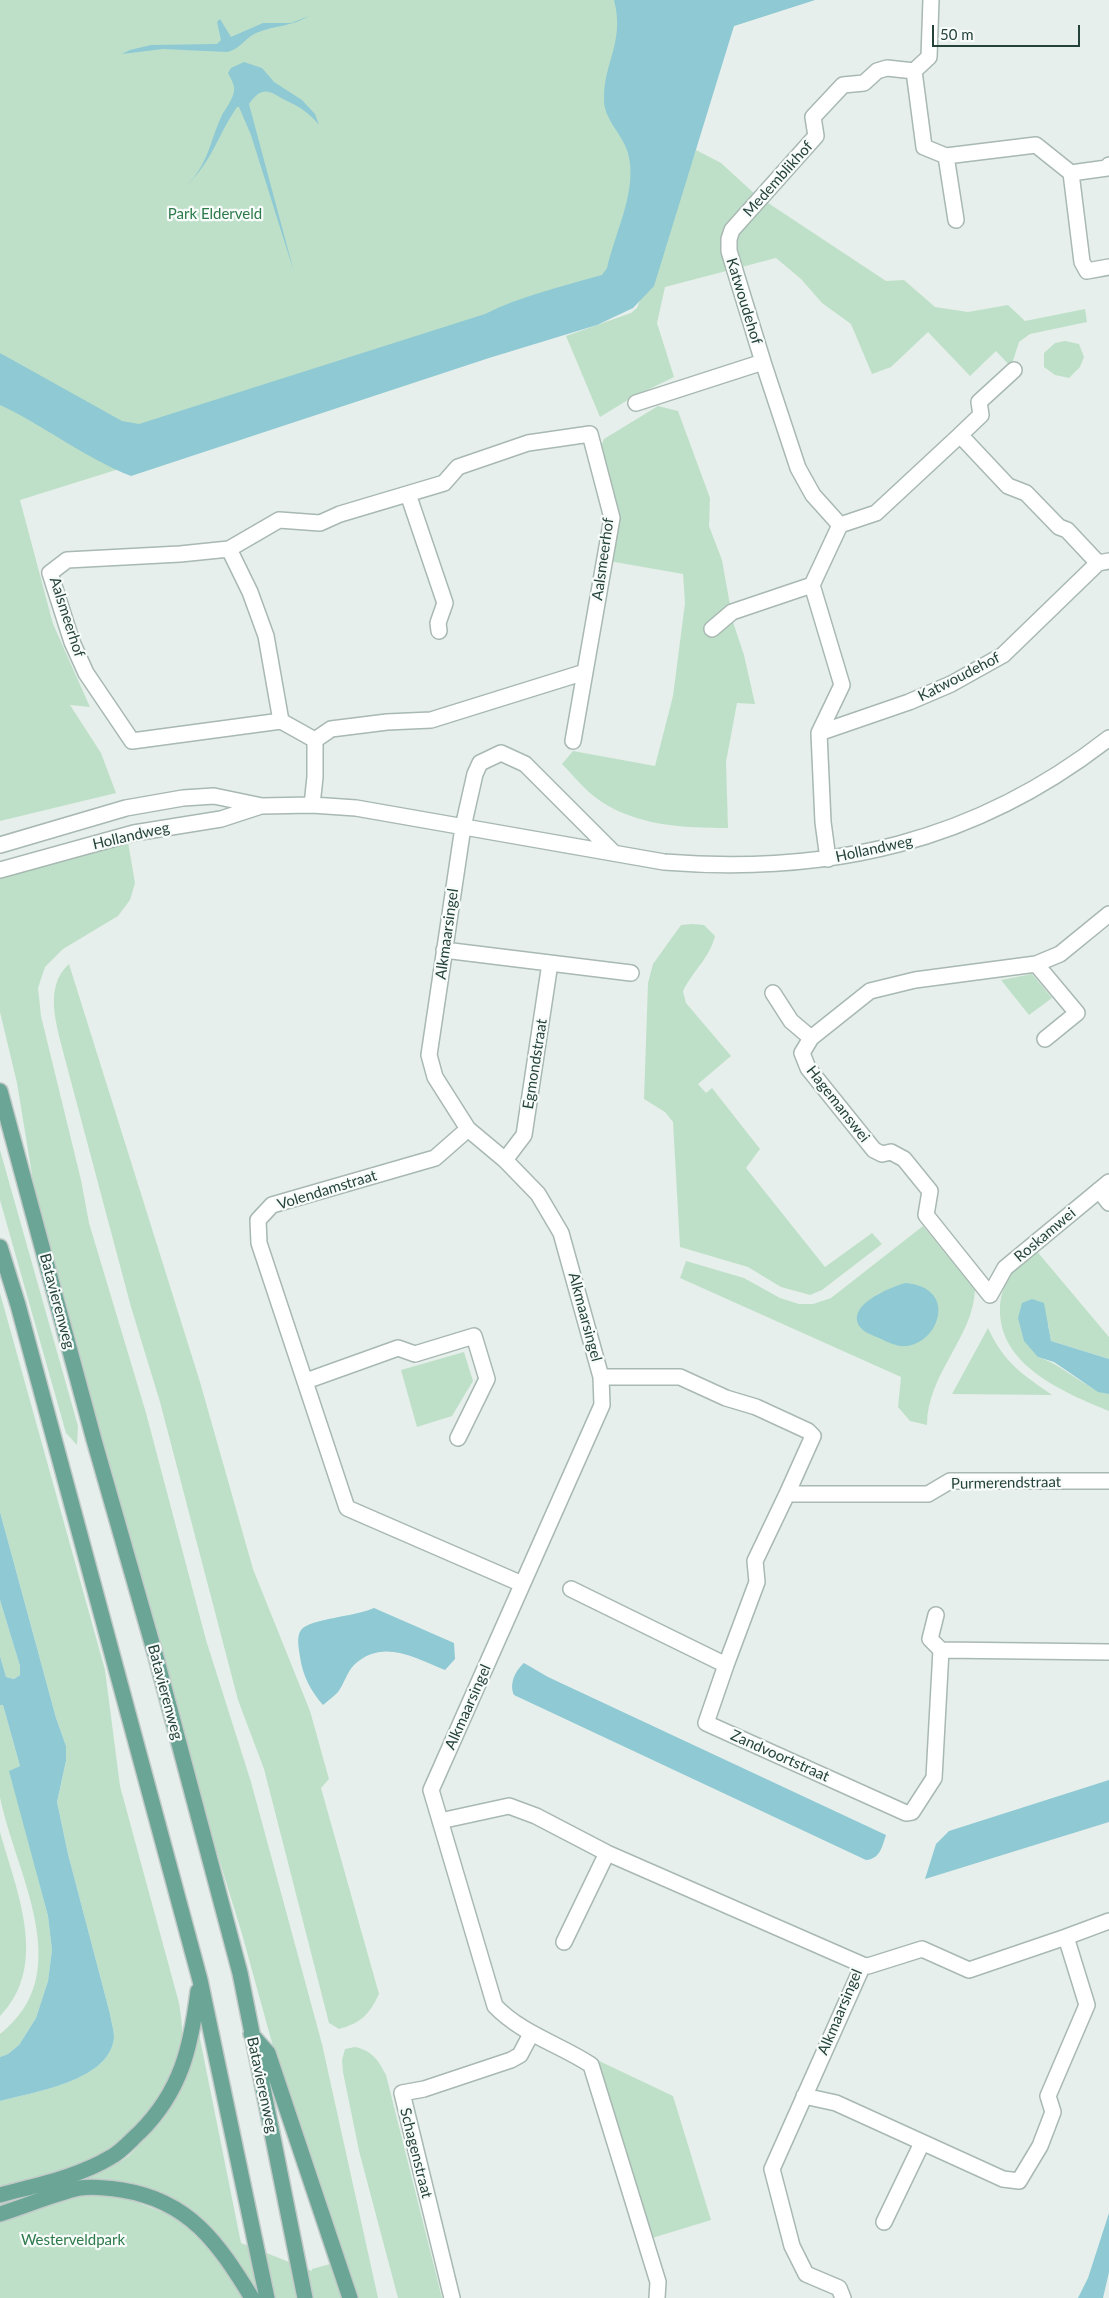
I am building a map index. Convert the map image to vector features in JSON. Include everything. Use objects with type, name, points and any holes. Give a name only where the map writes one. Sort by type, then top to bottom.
[{"type":"main road","name":"Batavierenweg","points":[[0,1091],[94,1440],[161,1676],[240,1973],[250,2032],[305,2298]]},
{"type":"main road","points":[[0,1247],[18,1305],[200,1980],[268,2298]]},
{"type":"main road","points":[[0,2195],[64,2177],[112,2157],[147,2125],[164,2105],[185,2062],[200,1980]]},
{"type":"main road","points":[[250,2032],[268,2053],[350,2298]]},
{"type":"main road","points":[[0,2214],[81,2188],[106,2188],[154,2198],[182,2212],[200,2226],[229,2261],[252,2298]]},
{"type":"street","points":[[931,0],[929,57],[914,72],[924,147],[946,156],[1036,145],[1071,173],[1082,262],[1088,276],[1109,268]]},
{"type":"street","name":"Medemblikhof","points":[[729,239],[732,230],[816,136],[813,117],[843,85],[864,83],[876,70],[887,68],[914,72]]},
{"type":"street","points":[[946,156],[956,220]]},
{"type":"street","points":[[1071,173],[1107,168],[1109,165]]},
{"type":"street","name":"Katwoudehof","points":[[729,239],[729,251],[798,468],[813,495],[840,524]]},
{"type":"street","name":"Katwoudehof","points":[[636,403],[763,362]]},
{"type":"street","points":[[828,859],[823,822],[819,732],[842,685],[812,585],[840,524],[876,513],[981,415],[979,402],[1014,370]]},
{"type":"street","name":"Aalsmeerhof","points":[[281,721],[132,741],[86,673],[72,642],[50,573],[67,560],[180,554],[229,549],[279,520],[320,523],[340,514],[444,483],[458,467],[528,443],[590,434],[612,518],[573,741]]},
{"type":"street","name":"Katwoudehof","points":[[819,732],[909,702],[951,684],[1003,655],[1104,562],[1067,530],[1059,527],[1026,493],[1008,486],[960,435]]},
{"type":"street","points":[[408,494],[445,603],[438,624],[439,631]]},
{"type":"street","points":[[229,549],[250,592],[266,636],[281,721],[314,740]]},
{"type":"street","points":[[712,629],[732,612],[812,585]]},
{"type":"street","points":[[314,740],[330,730],[387,722],[431,720],[585,672]]},
{"type":"street","name":"Hollandweg","points":[[0,845],[126,808],[183,798],[214,796],[262,806],[312,805],[356,808],[664,862],[711,866],[782,864],[828,859],[879,850],[931,836],[984,815],[1037,787],[1081,760],[1109,738]]},
{"type":"street","points":[[312,805],[315,777],[314,740]]},
{"type":"street","points":[[463,827],[475,774],[480,763],[501,753],[526,764],[614,853]]},
{"type":"street","name":"Hollandweg","points":[[0,870],[134,833],[221,819],[262,806]]},
{"type":"street","name":"Alkmaarsingel","points":[[463,827],[429,1055],[435,1077],[468,1129],[505,1160],[538,1194],[562,1233],[601,1377],[602,1404],[431,1790],[495,2006],[509,2020],[531,2034],[570,2051],[591,2065],[658,2282],[657,2298]]},
{"type":"street","points":[[774,993],[791,1021],[811,1038],[870,992],[915,980],[1036,964],[1060,954],[1109,914]]},
{"type":"street","points":[[444,950],[631,973]]},
{"type":"street","name":"Egmondstraat","points":[[505,1160],[524,1135],[550,963]]},
{"type":"street","points":[[1036,964],[1077,1013],[1045,1039]]},
{"type":"street","name":"Hagemanswei","points":[[811,1038],[802,1052],[808,1068],[874,1150],[882,1154],[891,1152],[904,1159],[930,1191],[926,1216],[990,1295]]},
{"type":"street","name":"Volendamstraat","points":[[468,1129],[435,1158],[272,1205],[258,1220],[260,1242],[347,1508],[522,1584]]},
{"type":"street","points":[[1104,1186],[1109,1202]]},
{"type":"street","name":"Roskamwei","points":[[990,1295],[1005,1268],[1104,1186]]},
{"type":"street","points":[[306,1381],[398,1348],[415,1354],[474,1336],[488,1379],[458,1438]]},
{"type":"street","points":[[571,1589],[726,1665],[757,1582],[754,1561],[813,1436],[808,1431],[756,1406],[726,1398],[680,1377],[601,1377]]},
{"type":"street","name":"Purmerendstraat","points":[[787,1494],[928,1494],[950,1481],[1109,1481]]},
{"type":"street","name":"Zandvoortstraat","points":[[726,1665],[706,1723],[906,1813],[912,1812],[934,1778],[941,1650],[930,1639],[936,1615]]},
{"type":"street","points":[[941,1650],[1109,1652]]},
{"type":"street","name":"Alkmaarsingel","points":[[440,1821],[508,1806],[536,1816],[607,1853],[862,1965],[772,2169],[792,2246],[806,2274],[839,2288],[843,2298]]},
{"type":"street","points":[[564,1942],[607,1853]]},
{"type":"street","points":[[862,1965],[868,1966],[922,1950],[969,1970],[1109,1921]]},
{"type":"street","points":[[804,2096],[836,2103],[1003,2179],[1019,2181],[1040,2146],[1053,2112],[1048,2096],[1087,2005],[1066,1937]]},
{"type":"street","name":"Schagenstraat","points":[[452,2298],[402,2093],[424,2089],[511,2060],[520,2055],[531,2034]]},
{"type":"street","points":[[884,2222],[922,2143]]},
{"type":"green space","name":"Park Elderveld","points":[[0,0],[814,0],[734,26],[633,308],[20,500],[53,624],[90,707],[70,705],[101,753],[116,793],[0,821]]},
{"type":"green space","points":[[696,150],[721,163],[756,195],[886,281],[904,280],[935,307],[968,312],[1008,305],[1025,321],[1085,309],[1087,322],[1030,334],[1019,342],[1011,367],[996,351],[970,376],[928,332],[891,367],[872,374],[851,324],[822,303],[801,279],[776,258],[665,287],[657,323],[674,377],[631,398],[600,417],[566,336],[631,313],[637,308]]},
{"type":"green space","points":[[1065,341],[1079,344],[1084,357],[1080,367],[1069,378],[1055,375],[1044,367],[1044,353],[1055,343]]},
{"type":"green space","points":[[658,406],[678,411],[710,498],[709,526],[722,560],[733,622],[744,655],[755,704],[737,703],[726,762],[728,828],[676,826],[642,820],[625,814],[595,797],[562,764],[573,751],[655,766],[673,696],[685,603],[683,574],[609,561],[598,453],[604,439]]},
{"type":"green space","points":[[128,842],[135,883],[130,900],[118,916],[63,949],[45,967],[38,988],[41,1016],[81,1180],[89,1223],[146,1413],[206,1640],[251,1782],[322,2044],[378,2298],[356,2298],[298,2137],[242,1934],[184,1745],[38,1211],[17,1083],[0,1012],[0,877]]},
{"type":"green space","points":[[681,925],[704,925],[715,936],[709,951],[683,991],[686,1003],[731,1056],[698,1084],[706,1093],[712,1088],[760,1149],[746,1168],[825,1267],[872,1233],[882,1244],[822,1290],[810,1295],[781,1287],[748,1267],[680,1247],[673,1122],[665,1112],[644,1099],[648,983],[653,964]]},
{"type":"green space","points":[[69,964],[200,1382],[253,1569],[310,1711],[329,1779],[321,1788],[379,1994],[368,2013],[359,2021],[339,2029],[329,2023],[264,1769],[238,1700],[160,1402],[131,1307],[59,1035],[54,1009],[54,997],[56,985],[61,974]]},
{"type":"green space","points":[[1032,974],[1052,998],[1029,1015],[1001,980]]},
{"type":"green space","points":[[0,1150],[78,1426],[77,1445],[66,1433],[0,1200]]},
{"type":"green space","points":[[923,1226],[975,1290],[967,1324],[934,1389],[927,1425],[910,1421],[898,1407],[901,1377],[680,1278],[686,1261],[744,1278],[780,1298],[799,1304],[813,1304],[831,1298]],"holes":[[[906,1283],[913,1345],[895,1345],[876,1295]]]},
{"type":"green space","points":[[1035,1249],[1109,1337],[1109,1359],[1051,1341],[1048,1324],[1038,1357],[1056,1365],[1091,1387],[1109,1394],[1109,1411],[1072,1395],[1036,1374],[1009,1345],[1002,1327],[1001,1297],[1011,1274]]},
{"type":"green space","points":[[0,1293],[105,1670],[120,1786],[179,2003],[182,2036],[180,2056],[169,2083],[149,2112],[125,2139],[101,2157],[77,2168],[0,2191],[0,2101],[50,2088],[85,2074],[100,2064],[110,2052],[114,2031],[68,1854],[57,1802],[66,1762],[66,1746],[56,1718],[0,1512]]},
{"type":"green space","points":[[988,1328],[1001,1351],[1015,1367],[1052,1395],[952,1394]]},
{"type":"green space","points":[[464,1352],[473,1381],[452,1416],[417,1427],[401,1370]]},
{"type":"green space","points":[[0,1600],[20,1666],[20,1675],[14,1679],[6,1677],[0,1656]]},
{"type":"green space","points":[[0,1705],[3,1705],[20,1766],[10,1771],[48,1916],[52,1950],[48,1981],[36,2018],[19,2045],[8,2054],[0,2057],[0,2034],[23,2009],[35,1982],[39,1952],[35,1921],[27,1889],[0,1797]]},
{"type":"green space","points":[[0,1832],[20,1902],[25,1927],[26,1951],[23,1974],[15,1996],[0,2016]]},
{"type":"green space","name":"Westerveldpark","points":[[199,2034],[241,2243],[312,2271],[312,2269],[330,2264],[342,2298],[0,2298],[0,2202],[94,2174],[126,2158],[151,2132],[170,2107],[185,2079],[196,2050]],"holes":[[[86,2182],[164,2196],[188,2208],[218,2234]]]},
{"type":"green space","points":[[355,2047],[371,2054],[386,2075],[442,2298],[398,2298],[359,2151],[343,2072],[342,2060],[345,2049]]},
{"type":"green space","points":[[595,2059],[673,2096],[711,2220],[649,2239]]},
{"type":"water","points":[[614,0],[815,0],[734,26],[654,286],[633,308],[597,325],[489,358],[131,476],[97,460],[0,405],[0,353],[122,421],[139,424],[485,314],[542,292],[602,275],[607,268],[624,211],[630,182],[628,153],[604,106],[607,73],[616,40],[617,15]]},
{"type":"water","points":[[309,16],[296,22],[256,33],[235,49],[227,52],[163,49],[122,54],[151,45],[217,44],[221,40],[217,22],[220,19],[231,37],[263,23],[291,23]]},
{"type":"water","points":[[244,62],[262,68],[274,82],[302,100],[315,114],[319,125],[302,109],[273,93],[259,93],[249,104],[294,272],[251,135],[239,107],[237,107],[230,118],[202,168],[185,187],[204,161],[222,115],[232,97],[234,86],[228,73],[231,68]]},
{"type":"water","points":[[905,1283],[922,1287],[932,1294],[938,1304],[938,1314],[935,1325],[928,1335],[919,1342],[903,1346],[868,1333],[861,1328],[857,1320],[858,1312],[863,1305],[880,1293]]},
{"type":"water","points":[[1032,1299],[1044,1303],[1051,1341],[1109,1359],[1109,1394],[1098,1392],[1054,1362],[1038,1357],[1024,1341],[1018,1318],[1022,1303]]},
{"type":"water","points":[[0,1512],[56,1718],[66,1746],[66,1761],[57,1802],[68,1854],[110,2014],[114,2037],[110,2052],[100,2064],[85,2074],[50,2088],[0,2101],[0,2057],[8,2054],[19,2045],[36,2018],[48,1981],[52,1950],[48,1916],[9,1771],[20,1766],[3,1705],[0,1705],[0,1656],[6,1677],[14,1679],[20,1675],[20,1666],[0,1600]]},
{"type":"water","points":[[374,1608],[454,1643],[455,1659],[445,1670],[399,1653],[376,1653],[365,1657],[354,1665],[338,1692],[323,1705],[314,1694],[305,1677],[300,1657],[299,1633],[306,1626],[323,1620],[356,1614]]},
{"type":"water","points":[[524,1663],[548,1677],[886,1835],[880,1852],[871,1859],[866,1860],[514,1695],[512,1686],[514,1678]]},
{"type":"water","points":[[1109,1780],[1109,1822],[925,1879],[936,1844],[949,1831]]},
{"type":"water","points":[[1109,2213],[1109,2272],[1103,2298],[1078,2298],[1088,2278]]}]
